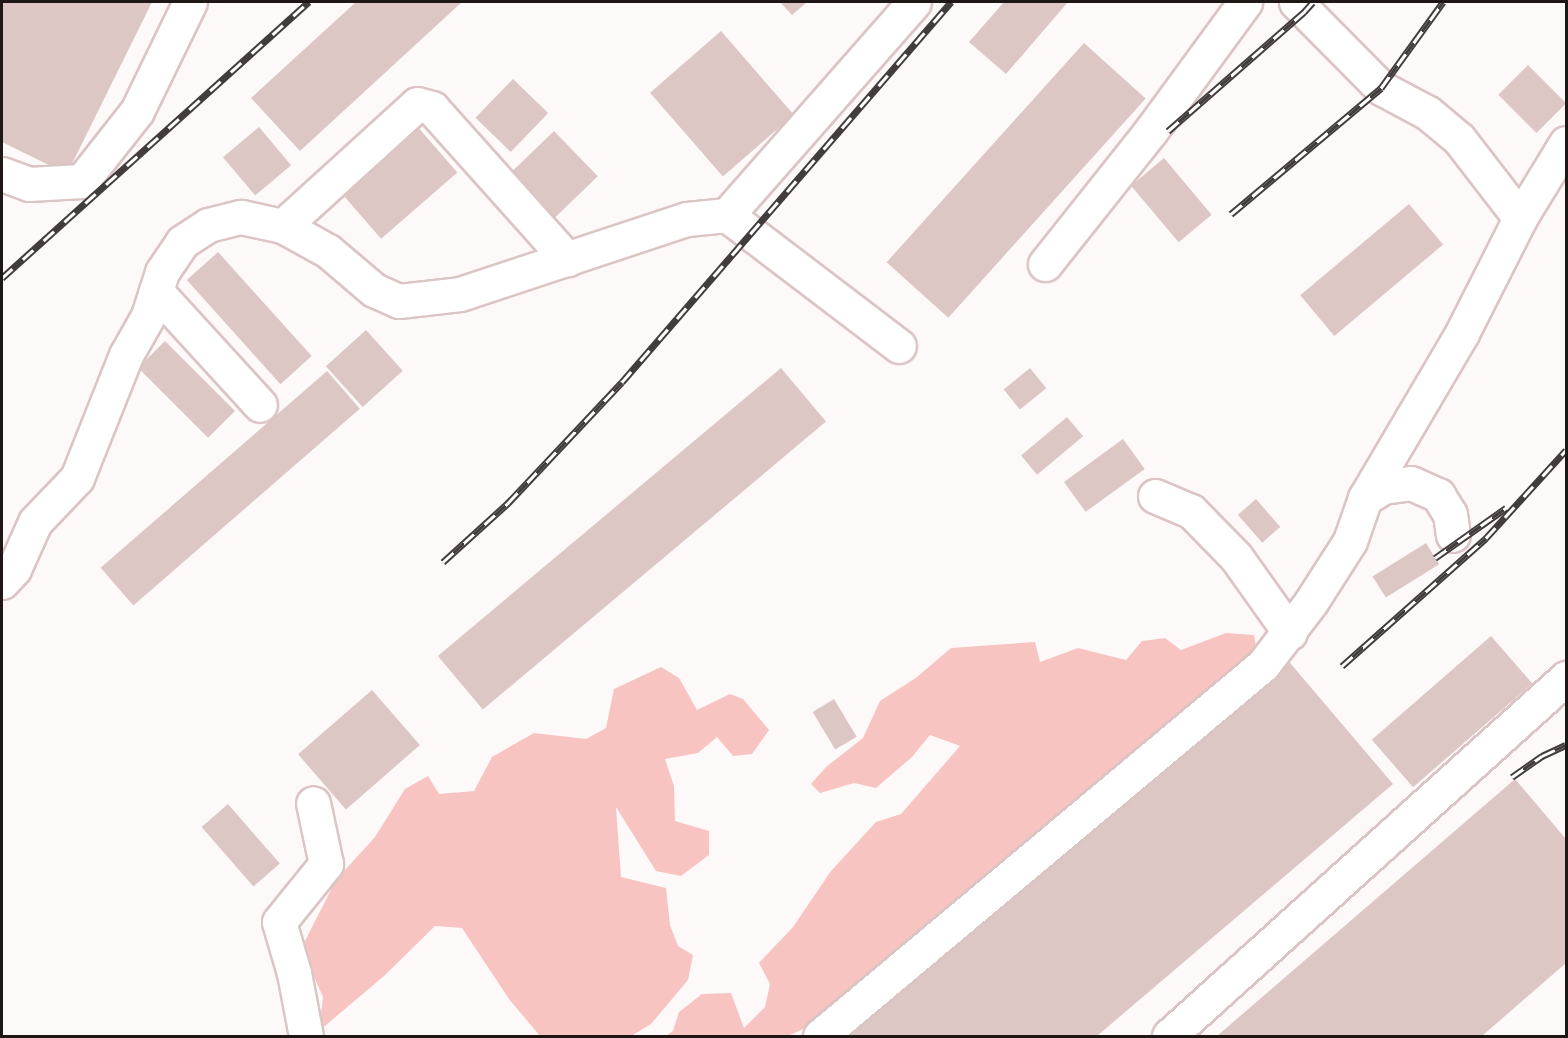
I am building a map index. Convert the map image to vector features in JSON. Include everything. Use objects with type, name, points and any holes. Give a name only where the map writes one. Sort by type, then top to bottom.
[{"type":"lane","points":[[2,174],[29,184],[82,181],[137,111],[189,2]]},
{"type":"lane","points":[[2,582],[14,570],[35,522],[77,478],[126,355],[148,316],[162,272],[182,242],[208,225],[240,217],[283,226],[328,251],[374,291],[399,301],[460,294],[687,219],[727,214],[914,2]]},
{"type":"lane","points":[[1045,264],[1150,132],[1245,2]]},
{"type":"lane","points":[[1296,2],[1381,88],[1428,113],[1460,139],[1520,218]]},
{"type":"lane","points":[[283,226],[417,104],[432,108],[567,258]]},
{"type":"lane","points":[[820,1036],[1263,665],[1290,633],[1350,541],[1365,498],[1462,333],[1520,218],[1566,145]]},
{"type":"lane","points":[[727,214],[899,346]]},
{"type":"lane","points":[[156,291],[260,405]]},
{"type":"lane","points":[[1365,498],[1383,487],[1412,483],[1438,495],[1450,514],[1453,535]]},
{"type":"lane","points":[[1155,496],[1191,511],[1236,557],[1290,633]]},
{"type":"lane","points":[[1169,1036],[1566,678]]},
{"type":"lane","points":[[306,1036],[294,973],[279,922],[326,864],[313,803]]},
{"type":"shaded area","points":[[1226,633],[1254,635],[1258,658],[820,1021],[788,1036],[666,1036],[673,1031],[679,1012],[702,994],[731,993],[744,1028],[765,1007],[770,984],[759,963],[793,927],[831,871],[876,822],[901,814],[960,746],[930,735],[912,757],[876,788],[854,783],[820,793],[811,784],[826,767],[863,738],[880,701],[917,677],[951,648],[1035,642],[1040,662],[1078,648],[1126,660],[1142,641],[1165,638],[1181,650]]},
{"type":"shaded area","points":[[661,667],[679,678],[697,710],[730,694],[743,699],[769,730],[752,754],[733,756],[717,737],[698,753],[665,759],[674,786],[675,821],[709,831],[709,855],[681,876],[656,871],[616,807],[621,877],[666,888],[670,925],[678,946],[693,955],[688,980],[651,1024],[631,1036],[540,1036],[509,999],[462,928],[435,926],[384,976],[319,1031],[323,997],[311,970],[305,941],[336,880],[375,837],[405,789],[428,776],[439,794],[474,791],[492,757],[534,733],[586,739],[606,728],[614,689]]},
{"type":"building","points":[[2,2],[152,2],[67,174],[2,142]]},
{"type":"building","points":[[356,2],[462,2],[300,151],[251,98]]},
{"type":"building","points":[[780,2],[807,2],[792,15]]},
{"type":"building","points":[[1004,2],[1068,2],[1006,74],[969,42]]},
{"type":"building","points":[[721,31],[794,115],[723,176],[650,93]]},
{"type":"building","points":[[1084,43],[1146,99],[948,318],[887,262]]},
{"type":"building","points":[[1528,65],[1566,103],[1536,133],[1498,95]]},
{"type":"building","points":[[513,79],[548,113],[511,152],[475,118]]},
{"type":"building","points":[[416,125],[457,173],[381,239],[340,191]]},
{"type":"building","points":[[259,127],[291,165],[255,196],[223,157]]},
{"type":"building","points":[[554,131],[598,176],[552,220],[509,175]]},
{"type":"building","points":[[1164,158],[1212,215],[1179,242],[1131,186]]},
{"type":"building","points":[[1409,204],[1443,245],[1334,336],[1300,295]]},
{"type":"building","points":[[218,252],[312,356],[280,384],[187,280]]},
{"type":"building","points":[[366,330],[403,371],[363,407],[326,366]]},
{"type":"building","points":[[165,341],[235,411],[208,438],[138,368]]},
{"type":"building","points":[[781,368],[826,422],[483,710],[438,656]]},
{"type":"building","points":[[1030,368],[1046,388],[1020,410],[1004,389]]},
{"type":"building","points":[[327,371],[360,409],[133,606],[101,568]]},
{"type":"building","points":[[1067,417],[1083,436],[1037,475],[1021,456]]},
{"type":"building","points":[[1123,439],[1145,469],[1086,512],[1064,482]]},
{"type":"building","points":[[1256,499],[1280,527],[1262,543],[1238,515]]},
{"type":"building","points":[[1426,543],[1439,564],[1386,598],[1373,576]]},
{"type":"building","points":[[1491,636],[1532,684],[1413,787],[1372,740]]},
{"type":"building","points":[[1285,657],[1393,784],[1097,1036],[838,1036]]},
{"type":"building","points":[[372,690],[420,745],[346,809],[298,754]]},
{"type":"building","points":[[834,699],[857,737],[835,750],[813,712]]},
{"type":"building","points":[[1515,779],[1566,839],[1566,963],[1482,1036],[1217,1036]]},
{"type":"building","points":[[228,804],[280,864],[253,887],[202,827]]},
{"type":"railway","points":[[2,278],[309,2]]},
{"type":"railway","points":[[443,562],[508,503],[622,382],[951,2]]},
{"type":"railway","points":[[1168,131],[1313,2]]},
{"type":"railway","points":[[1231,214],[1381,88],[1443,2]]},
{"type":"railway","points":[[1342,666],[1486,538],[1566,450]]},
{"type":"railway","points":[[1435,558],[1506,508]]},
{"type":"railway","points":[[1512,777],[1542,756],[1566,745]]}]
